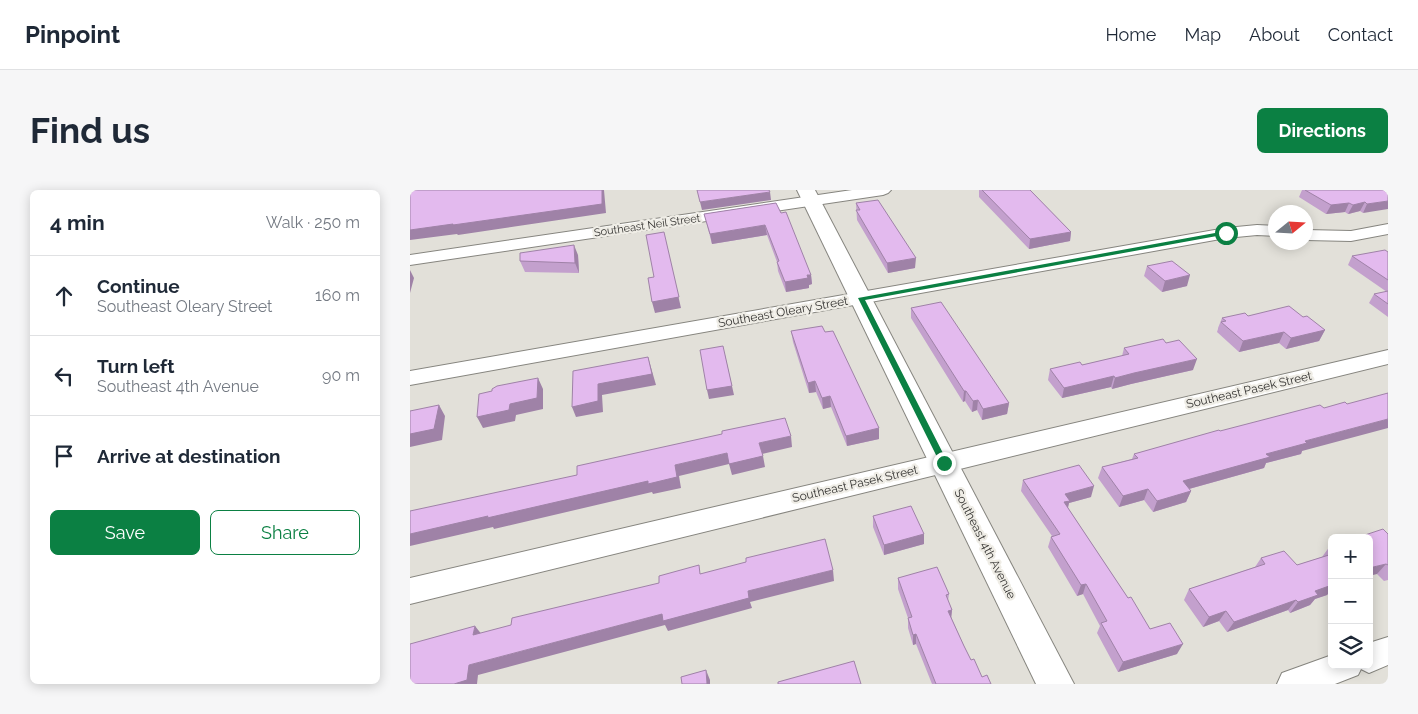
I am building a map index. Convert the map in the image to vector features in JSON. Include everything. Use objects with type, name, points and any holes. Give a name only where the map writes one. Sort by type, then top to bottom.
[{"type":"street","name":"Southeast Neil Street","points":[[410,260],[809,195],[884,190]]},
{"type":"street","name":"Southeast 4th Avenue","points":[[809,195],[1055,684]]},
{"type":"street","points":[[1313,234],[1351,236],[1388,229]]},
{"type":"street","name":"Southeast Oleary Street","points":[[410,378],[1226,233],[1268,231]]},
{"type":"street","name":"Southeast Pasek Street","points":[[410,591],[1388,357]]},
{"type":"street","points":[[1373,657],[1388,651]]},
{"type":"street","points":[[1293,684],[1336,669]]},
{"type":"building","points":[[410,190],[602,190],[602,204],[410,230]]},
{"type":"building","points":[[697,190],[769,190],[770,192],[700,202]]},
{"type":"building","points":[[982,190],[1030,190],[1071,232],[1030,239]]},
{"type":"building","points":[[1305,190],[1388,190],[1388,201],[1367,204],[1365,202],[1353,205],[1349,203],[1331,205]]},
{"type":"building","points":[[878,200],[916,258],[887,263],[856,210],[860,210],[856,203]]},
{"type":"building","points":[[776,203],[781,213],[786,212],[811,275],[807,275],[808,278],[785,282],[765,225],[710,234],[704,214]]},
{"type":"building","points":[[664,232],[679,297],[652,302],[648,278],[654,277],[646,235]]},
{"type":"building","points":[[574,245],[575,263],[520,261],[520,253]]},
{"type":"building","points":[[1385,250],[1388,252],[1388,280],[1352,256]]},
{"type":"building","points":[[1172,261],[1190,275],[1165,281],[1147,266]]},
{"type":"building","points":[[1388,291],[1388,304],[1374,294]]},
{"type":"building","points":[[941,302],[1009,403],[983,409],[978,400],[973,401],[964,391],[911,308]]},
{"type":"building","points":[[1289,306],[1303,317],[1307,316],[1325,330],[1291,338],[1284,332],[1243,341],[1221,322],[1226,321],[1222,318],[1245,313],[1248,316]]},
{"type":"building","points":[[822,326],[825,332],[833,331],[879,428],[846,436],[830,396],[822,398],[815,381],[808,383],[791,331]]},
{"type":"building","points":[[1163,339],[1166,343],[1179,340],[1197,359],[1064,388],[1050,369],[1080,362],[1082,365],[1129,354],[1124,348]]},
{"type":"building","points":[[723,346],[732,386],[707,390],[700,350]]},
{"type":"building","points":[[648,357],[652,374],[598,384],[598,401],[572,407],[573,371]]},
{"type":"building","points":[[538,378],[537,398],[510,404],[509,410],[477,417],[479,394],[492,391],[497,386]]},
{"type":"building","points":[[1388,393],[1388,419],[1305,441],[1307,443],[1266,454],[1270,457],[1183,481],[1191,491],[1157,501],[1148,489],[1123,496],[1102,467],[1138,458],[1134,454],[1219,430],[1320,405],[1324,408],[1345,402],[1347,404]]},
{"type":"building","points":[[439,405],[434,429],[410,434],[410,411]]},
{"type":"building","points":[[785,418],[791,436],[759,443],[763,456],[729,464],[727,453],[675,465],[677,477],[648,484],[648,481],[410,534],[410,511],[577,475],[577,466]]},
{"type":"building","points":[[1079,465],[1094,486],[1065,494],[1070,501],[1064,502],[1128,598],[1131,597],[1150,629],[1170,623],[1183,644],[1123,662],[1101,623],[1107,621],[1086,584],[1081,585],[1051,537],[1060,534],[1023,480]]},
{"type":"building","points":[[911,506],[924,534],[884,545],[873,516]]},
{"type":"building","points":[[1383,529],[1388,534],[1388,565],[1373,567],[1373,534],[1368,534]]},
{"type":"building","points":[[825,539],[833,570],[748,591],[749,598],[663,621],[662,614],[469,665],[467,680],[454,684],[410,684],[410,644],[475,626],[473,635],[511,625],[512,618],[659,583],[659,576],[699,565],[700,574],[746,562],[746,558]]},
{"type":"building","points":[[1284,551],[1297,565],[1328,555],[1328,586],[1315,591],[1318,595],[1298,602],[1296,600],[1234,622],[1226,611],[1209,617],[1189,589],[1265,564],[1261,558]]},
{"type":"building","points":[[937,567],[949,594],[946,595],[952,610],[948,611],[964,646],[971,660],[974,659],[982,677],[987,675],[991,684],[936,684],[916,634],[913,635],[908,618],[912,617],[898,578]]},
{"type":"building","points":[[854,661],[861,684],[778,684],[778,682]]},
{"type":"building","points":[[706,670],[707,684],[682,684],[681,677]]},
{"type":"route","points":[[944,463],[861,298],[1226,233]]}]
